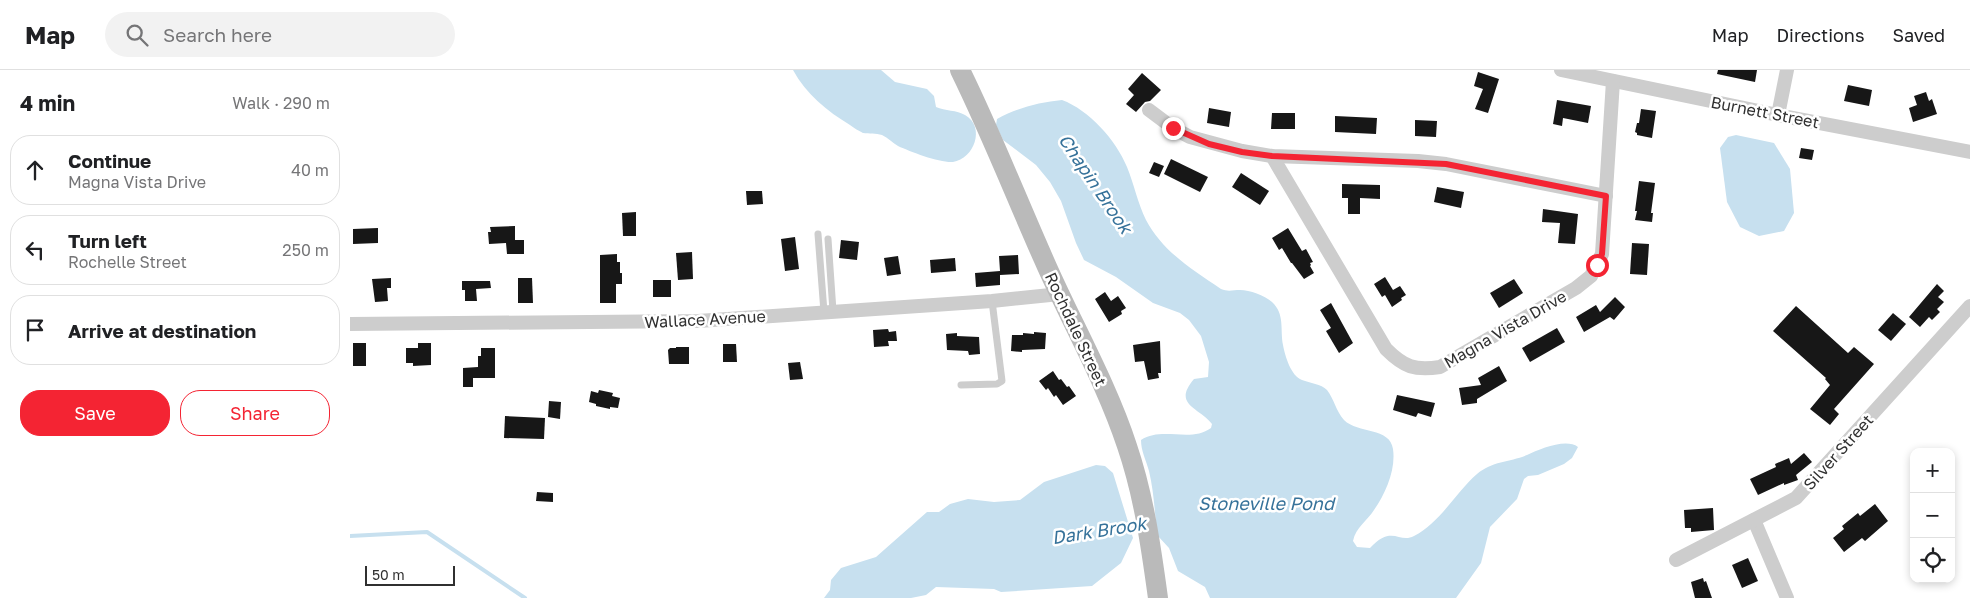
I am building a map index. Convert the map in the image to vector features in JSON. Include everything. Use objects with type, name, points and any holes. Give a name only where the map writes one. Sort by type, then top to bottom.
[{"type":"street","name":"Rochdale Street","points":[[960,70],[990,132],[1060,294],[1108,395],[1124,437],[1137,478],[1147,523],[1158,598]]},
{"type":"street","name":"Burnett Street","points":[[1561,70],[1970,152]]},
{"type":"street","points":[[1778,115],[1787,70]]},
{"type":"street","name":"Magna Vista Drive","points":[[1272,156],[1386,348],[1400,362],[1416,368],[1440,368],[1586,281],[1593,273],[1602,254],[1613,81]]},
{"type":"street","points":[[1149,110],[1173,128],[1190,137],[1228,148],[1272,156],[1446,164],[1606,196]]},
{"type":"street","name":"Wallace Avenue","points":[[350,324],[698,321],[992,301],[1060,294]]},
{"type":"street","name":"Silver Street","points":[[1676,560],[1796,498],[1970,306]]},
{"type":"street","points":[[1754,520],[1787,598]]},
{"type":"lane","points":[[818,234],[828,312]]},
{"type":"lane","points":[[828,239],[828,312]]},
{"type":"lane","points":[[961,385],[997,384],[1002,382],[992,301]]},
{"type":"water","points":[[793,70],[881,70],[895,82],[927,89],[934,96],[936,107],[965,115],[975,127],[975,142],[967,155],[960,160],[947,162],[926,157],[898,146],[882,135],[863,133],[833,114],[818,101],[804,87]]},
{"type":"water","name":"Stoneville Pond","points":[[1062,100],[1092,118],[1116,147],[1127,167],[1146,220],[1161,242],[1189,267],[1221,289],[1252,292],[1272,302],[1279,312],[1282,339],[1289,365],[1298,378],[1325,388],[1344,420],[1357,427],[1380,434],[1391,442],[1394,457],[1389,481],[1371,514],[1354,536],[1353,541],[1357,547],[1370,548],[1384,537],[1409,538],[1414,536],[1440,515],[1469,481],[1489,467],[1553,445],[1567,444],[1578,447],[1572,458],[1564,464],[1524,479],[1517,499],[1490,527],[1481,563],[1456,598],[1210,598],[1205,587],[1178,571],[1169,548],[1157,535],[1152,487],[1141,440],[1158,434],[1195,434],[1211,428],[1212,424],[1190,405],[1186,395],[1194,379],[1208,377],[1209,362],[1201,336],[1189,320],[1180,313],[1153,303],[1116,277],[1084,260],[1061,201],[1050,182],[1036,165],[1003,140],[996,125],[997,119],[1029,106]]},
{"type":"water","points":[[1736,135],[1774,143],[1790,169],[1794,213],[1784,231],[1759,236],[1740,227],[1727,202],[1720,148],[1728,137]]},
{"type":"water","points":[[1096,465],[1105,466],[1113,473],[1133,538],[1121,563],[1092,586],[1001,592],[994,589],[936,587],[926,595],[911,598],[824,598],[830,590],[831,580],[841,568],[876,557],[927,512],[939,512],[950,504],[968,499],[994,502],[1020,500],[1044,482]]},
{"type":"building","points":[[1718,70],[1757,70],[1755,82],[1717,74]]},
{"type":"building","points":[[1478,72],[1499,79],[1488,113],[1475,109],[1483,89],[1474,86]]},
{"type":"building","points":[[1142,73],[1161,90],[1150,101],[1145,102],[1136,112],[1126,104],[1134,95],[1128,89]]},
{"type":"building","points":[[1848,85],[1872,90],[1869,106],[1844,101]]},
{"type":"building","points":[[1926,92],[1929,101],[1932,99],[1937,114],[1913,122],[1909,108],[1917,105],[1914,96]]},
{"type":"building","points":[[1557,100],[1591,106],[1588,123],[1563,118],[1562,126],[1553,124]]},
{"type":"building","points":[[1209,108],[1231,112],[1229,127],[1207,123]]},
{"type":"building","points":[[1641,109],[1656,111],[1652,138],[1637,135],[1635,132],[1637,123],[1639,123]]},
{"type":"building","points":[[1272,113],[1295,113],[1295,129],[1271,129]]},
{"type":"building","points":[[1335,116],[1377,118],[1376,134],[1335,132]]},
{"type":"building","points":[[1415,120],[1437,121],[1436,137],[1415,136]]},
{"type":"building","points":[[1801,148],[1814,150],[1812,160],[1799,158]]},
{"type":"building","points":[[1171,159],[1208,177],[1200,192],[1164,174]]},
{"type":"building","points":[[1154,162],[1164,166],[1159,177],[1149,173]]},
{"type":"building","points":[[1241,173],[1269,191],[1260,205],[1232,187]]},
{"type":"building","points":[[1639,181],[1655,183],[1651,213],[1653,213],[1652,222],[1635,220]]},
{"type":"building","points":[[1342,184],[1380,185],[1380,199],[1360,198],[1360,214],[1348,214],[1348,198],[1342,198]]},
{"type":"building","points":[[1437,187],[1464,192],[1461,208],[1434,202]]},
{"type":"building","points":[[746,191],[762,191],[763,204],[747,205]]},
{"type":"building","points":[[1543,209],[1578,214],[1575,244],[1558,243],[1560,223],[1542,222]]},
{"type":"building","points":[[636,212],[636,236],[623,236],[622,213]]},
{"type":"building","points":[[515,226],[515,240],[524,240],[524,254],[507,254],[506,243],[489,244],[488,232],[491,232],[490,227]]},
{"type":"building","points":[[378,228],[378,243],[353,244],[353,229]]},
{"type":"building","points":[[1288,228],[1302,251],[1306,249],[1313,262],[1310,263],[1310,266],[1314,273],[1304,279],[1282,248],[1279,250],[1272,238]]},
{"type":"building","points":[[795,237],[799,269],[785,271],[781,239]]},
{"type":"building","points":[[841,240],[859,242],[857,260],[839,258]]},
{"type":"building","points":[[1632,243],[1649,244],[1647,275],[1630,274]]},
{"type":"building","points":[[692,252],[693,279],[678,280],[676,253]]},
{"type":"building","points":[[617,254],[617,262],[620,262],[620,273],[622,273],[622,284],[616,284],[616,303],[600,303],[600,255]]},
{"type":"building","points":[[1018,255],[1019,274],[1000,275],[1000,285],[976,287],[975,273],[1000,271],[999,256]]},
{"type":"building","points":[[898,256],[901,274],[887,276],[884,258]]},
{"type":"building","points":[[955,258],[956,271],[931,273],[930,260]]},
{"type":"building","points":[[1385,277],[1393,290],[1400,286],[1406,295],[1392,307],[1385,295],[1382,297],[1374,284]]},
{"type":"building","points":[[391,278],[391,288],[387,288],[388,301],[375,302],[372,279]]},
{"type":"building","points":[[518,278],[532,278],[533,303],[518,303]]},
{"type":"building","points":[[1514,279],[1523,293],[1499,308],[1490,293]]},
{"type":"building","points":[[653,280],[671,280],[671,297],[653,297]]},
{"type":"building","points":[[462,281],[490,281],[491,288],[476,289],[477,301],[465,301],[465,290],[462,290]]},
{"type":"building","points":[[1937,284],[1944,291],[1938,297],[1944,302],[1937,309],[1940,312],[1932,320],[1929,317],[1920,327],[1909,317]]},
{"type":"building","points":[[1105,292],[1111,301],[1118,296],[1126,308],[1121,311],[1122,314],[1109,322],[1095,299]]},
{"type":"building","points":[[1615,297],[1625,307],[1614,320],[1610,317],[1584,332],[1576,317],[1596,305],[1600,312]]},
{"type":"building","points":[[1331,303],[1353,343],[1339,353],[1326,331],[1331,328],[1320,310]]},
{"type":"building","points":[[1796,306],[1848,353],[1854,347],[1874,364],[1834,409],[1839,414],[1830,425],[1810,409],[1830,385],[1826,378],[1773,331]]},
{"type":"building","points":[[1893,313],[1906,324],[1891,341],[1878,330]]},
{"type":"building","points":[[1557,328],[1565,342],[1530,362],[1522,348]]},
{"type":"building","points":[[888,329],[889,332],[896,331],[897,341],[888,341],[889,346],[874,347],[873,330]]},
{"type":"building","points":[[1034,332],[1046,333],[1045,349],[1022,350],[1022,352],[1011,351],[1012,335],[1034,334]]},
{"type":"building","points":[[957,333],[957,336],[979,337],[980,354],[969,355],[968,351],[947,350],[946,334]]},
{"type":"building","points":[[1160,341],[1161,373],[1158,373],[1159,378],[1148,380],[1144,361],[1135,362],[1133,345]]},
{"type":"building","points":[[353,343],[366,343],[366,366],[353,366]]},
{"type":"building","points":[[418,343],[431,343],[431,365],[413,366],[413,363],[406,363],[406,348],[418,348]]},
{"type":"building","points":[[723,344],[736,344],[737,362],[723,362]]},
{"type":"building","points":[[676,347],[689,347],[689,364],[669,364],[668,350]]},
{"type":"building","points":[[481,348],[495,348],[495,378],[473,378],[473,387],[463,387],[463,368],[478,367],[478,356],[481,356]]},
{"type":"building","points":[[800,362],[803,379],[790,380],[788,363]]},
{"type":"building","points":[[1499,366],[1507,381],[1477,399],[1477,403],[1462,405],[1459,388],[1481,385],[1478,378]]},
{"type":"building","points":[[1053,371],[1059,380],[1061,379],[1067,387],[1069,386],[1076,396],[1063,405],[1056,395],[1054,397],[1048,388],[1046,390],[1039,381]]},
{"type":"building","points":[[599,390],[613,393],[612,396],[620,398],[618,408],[610,407],[610,409],[596,406],[596,404],[589,402],[591,391],[598,393]]},
{"type":"building","points":[[1397,395],[1435,403],[1431,417],[1418,413],[1416,417],[1393,410]]},
{"type":"building","points":[[549,401],[561,402],[560,419],[548,417]]},
{"type":"building","points":[[505,416],[545,418],[544,439],[504,438]]},
{"type":"building","points":[[1804,453],[1812,462],[1796,475],[1798,480],[1784,485],[1784,483],[1758,495],[1750,479],[1776,467],[1775,464],[1789,458],[1791,464]]},
{"type":"building","points":[[537,492],[553,493],[553,502],[536,501]]},
{"type":"building","points":[[1875,504],[1888,521],[1865,541],[1862,538],[1844,552],[1833,538],[1844,529],[1842,526],[1858,513],[1860,516]]},
{"type":"building","points":[[1713,508],[1714,530],[1691,532],[1691,528],[1685,528],[1684,510]]},
{"type":"building","points":[[1748,558],[1758,581],[1742,588],[1732,565]]},
{"type":"building","points":[[1703,578],[1704,582],[1706,581],[1712,598],[1695,598],[1691,582]]},
{"type":"waterway","name":"Dark Brook","points":[[1125,529],[1140,526]]},
{"type":"waterway","name":"Dark Brook","points":[[350,536],[427,532],[525,598]]},
{"type":"route","points":[[1173,128],[1209,144],[1242,152],[1272,156],[1418,161],[1446,164],[1606,196],[1602,254],[1597,265]]},
{"type":"water label","name":"Chapin Brook","points":[[1095,184]]}]
